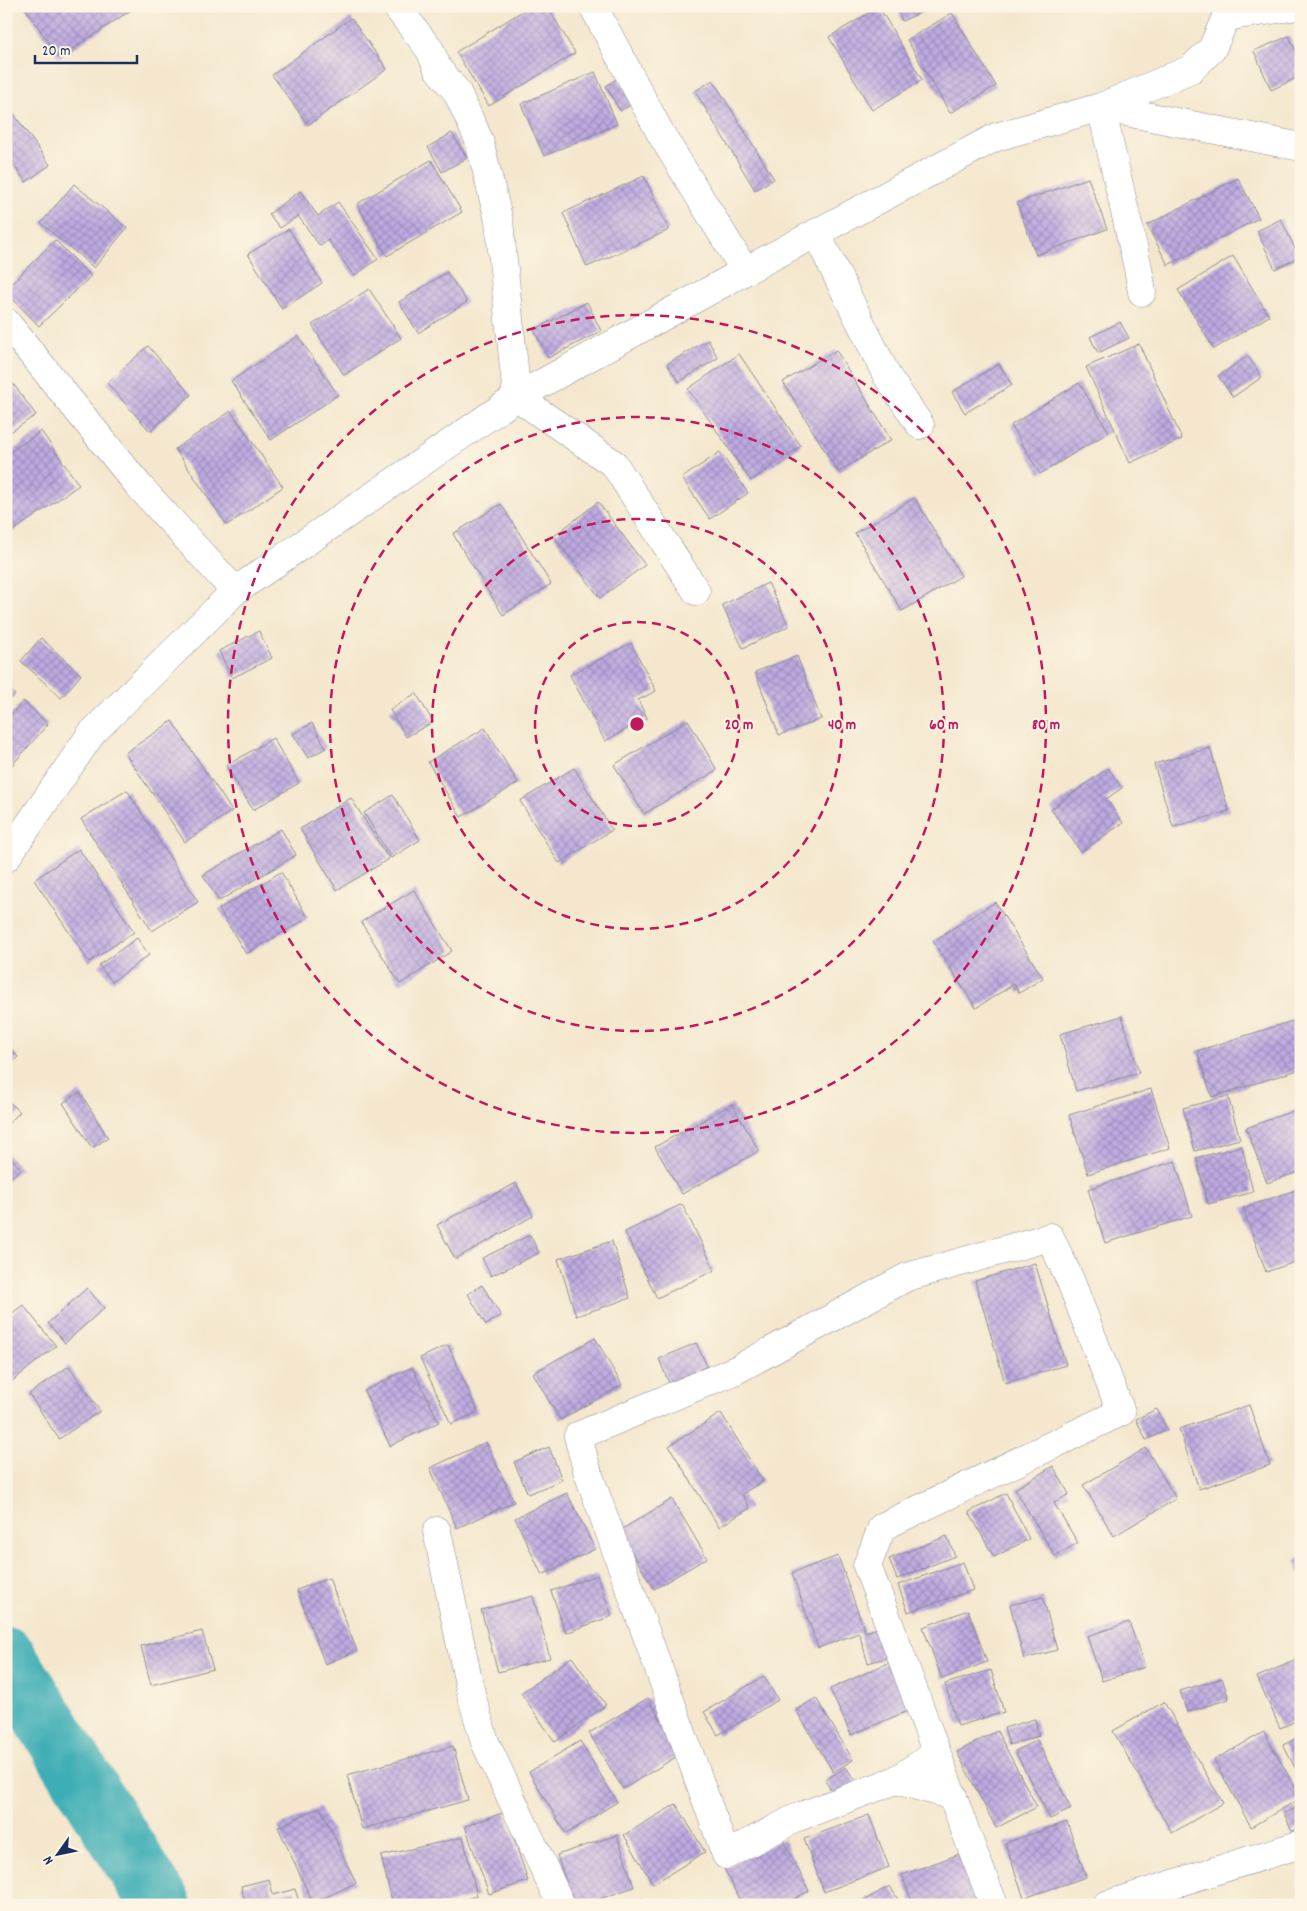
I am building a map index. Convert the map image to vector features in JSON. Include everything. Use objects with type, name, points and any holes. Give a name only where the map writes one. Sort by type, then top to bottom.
[{"type":"street","points":[[396,6],[430,50],[438,69],[457,92],[479,140],[499,221],[516,397]]},
{"type":"street","points":[[593,6],[661,134],[745,271]]},
{"type":"street","points":[[6,858],[92,733],[235,591],[516,397],[745,271],[996,137],[1101,107],[1192,69],[1212,49],[1226,12],[1298,6]]},
{"type":"street","points":[[1101,107],[1301,147]]},
{"type":"street","points":[[1101,107],[1142,292]]},
{"type":"street","points":[[816,233],[887,376],[920,425]]},
{"type":"street","points":[[6,322],[139,486],[235,591]]},
{"type":"street","points":[[516,397],[614,464],[696,591]]},
{"type":"street","points":[[937,1753],[896,1780],[796,1818],[726,1855],[587,1470],[578,1436],[736,1370],[908,1277],[1050,1237],[1071,1282],[1122,1412],[882,1527],[866,1566],[937,1753],[971,1848],[994,1905]]},
{"type":"street","points":[[437,1531],[471,1694],[485,1742],[561,1905]]},
{"type":"street","points":[[896,1780],[953,1796]]},
{"type":"street","points":[[1106,1905],[1301,1844]]},
{"type":"building","points":[[24,6],[137,6],[59,58]]},
{"type":"building","points":[[531,6],[547,6],[575,53],[489,106],[456,52]]},
{"type":"building","points":[[896,6],[936,6],[902,21]]},
{"type":"building","points":[[879,7],[922,80],[872,110],[829,37]]},
{"type":"building","points":[[952,13],[996,86],[950,113],[907,40]]},
{"type":"building","points":[[351,18],[387,69],[308,125],[272,75]]},
{"type":"building","points":[[1289,36],[1301,63],[1301,76],[1271,90],[1254,51]]},
{"type":"building","points":[[595,72],[617,124],[544,156],[521,104]]},
{"type":"building","points":[[618,78],[634,103],[620,111],[606,86]]},
{"type":"building","points":[[713,80],[774,179],[755,190],[695,91]]},
{"type":"building","points":[[6,103],[50,165],[26,182],[6,155]]},
{"type":"building","points":[[452,133],[467,158],[442,172],[428,147]]},
{"type":"building","points":[[431,160],[462,212],[387,256],[357,204]]},
{"type":"building","points":[[644,176],[669,230],[587,267],[563,213]]},
{"type":"building","points":[[1088,178],[1107,229],[1036,255],[1017,203]]},
{"type":"building","points":[[1238,178],[1259,218],[1168,265],[1147,225]]},
{"type":"building","points":[[74,184],[127,228],[94,268],[41,223]]},
{"type":"building","points":[[300,191],[318,216],[338,202],[378,259],[354,276],[328,240],[320,246],[298,216],[280,228],[269,214]]},
{"type":"building","points":[[1281,219],[1299,257],[1275,269],[1257,231]]},
{"type":"building","points":[[289,229],[322,283],[282,309],[248,254]]},
{"type":"building","points":[[55,240],[91,276],[39,326],[6,292],[6,289]]},
{"type":"building","points":[[1233,256],[1269,316],[1214,349],[1178,290]]},
{"type":"building","points":[[447,272],[467,302],[418,333],[399,302]]},
{"type":"building","points":[[369,289],[401,338],[344,375],[312,325]]},
{"type":"building","points":[[587,302],[601,331],[548,358],[534,330]]},
{"type":"building","points":[[1120,322],[1129,338],[1098,353],[1090,337]]},
{"type":"building","points":[[298,336],[338,395],[271,440],[231,381]]},
{"type":"building","points":[[708,340],[718,358],[679,382],[667,364]]},
{"type":"building","points":[[1139,344],[1182,439],[1130,463],[1086,367]]},
{"type":"building","points":[[148,346],[191,395],[150,431],[107,383]]},
{"type":"building","points":[[836,350],[891,440],[838,472],[783,382]]},
{"type":"building","points":[[739,354],[801,446],[751,481],[688,389]]},
{"type":"building","points":[[1248,356],[1262,377],[1233,397],[1218,376]]},
{"type":"building","points":[[999,364],[1012,385],[965,413],[952,392]]},
{"type":"building","points":[[6,374],[36,415],[6,435]]},
{"type":"building","points":[[1079,383],[1109,432],[1040,474],[1011,425]]},
{"type":"building","points":[[231,411],[283,487],[227,525],[175,449]]},
{"type":"building","points":[[41,431],[79,485],[6,536],[6,455]]},
{"type":"building","points":[[720,452],[748,493],[710,519],[682,478]]},
{"type":"building","points":[[915,498],[961,576],[902,611],[855,533]]},
{"type":"building","points":[[598,502],[645,565],[600,598],[554,536]]},
{"type":"building","points":[[501,504],[551,584],[503,615],[453,534]]},
{"type":"building","points":[[768,583],[789,626],[743,648],[722,605]]},
{"type":"building","points":[[259,631],[272,658],[232,678],[219,651]]},
{"type":"building","points":[[41,638],[81,675],[61,698],[21,661]]},
{"type":"building","points":[[631,643],[656,691],[638,700],[647,718],[605,741],[570,675]]},
{"type":"building","points":[[797,656],[821,719],[779,735],[755,672]]},
{"type":"building","points":[[6,685],[15,695],[6,702]]},
{"type":"building","points":[[416,693],[433,722],[406,737],[390,710]]},
{"type":"building","points":[[23,701],[48,724],[6,772],[6,720]]},
{"type":"building","points":[[688,720],[717,770],[644,814],[614,765]]},
{"type":"building","points":[[172,721],[232,811],[185,842],[125,753]]},
{"type":"building","points":[[312,723],[326,748],[308,758],[293,734]]},
{"type":"building","points":[[485,728],[518,783],[461,817],[428,762]]},
{"type":"building","points":[[273,738],[299,783],[253,810],[226,766]]},
{"type":"building","points":[[1210,748],[1229,811],[1173,827],[1154,764]]},
{"type":"building","points":[[574,768],[612,830],[559,863],[520,801]]},
{"type":"building","points":[[1108,768],[1122,788],[1106,799],[1123,823],[1081,852],[1051,809]]},
{"type":"building","points":[[127,790],[198,902],[152,931],[81,819]]},
{"type":"building","points":[[393,795],[420,840],[391,858],[364,813]]},
{"type":"building","points":[[351,798],[389,859],[337,890],[300,829]]},
{"type":"building","points":[[281,829],[296,855],[219,901],[203,875]]},
{"type":"building","points":[[79,849],[134,932],[89,962],[34,880]]},
{"type":"building","points":[[281,872],[308,918],[246,954],[219,909]]},
{"type":"building","points":[[414,890],[452,951],[400,984],[361,922]]},
{"type":"building","points":[[995,902],[1043,978],[1019,993],[1014,984],[976,1008],[933,941]]},
{"type":"building","points":[[137,938],[149,955],[112,982],[99,965]]},
{"type":"building","points":[[1122,1016],[1139,1073],[1076,1091],[1060,1034]]},
{"type":"building","points":[[1292,1021],[1301,1048],[1301,1069],[1212,1097],[1197,1051]]},
{"type":"building","points":[[6,1045],[18,1057],[6,1069]]},
{"type":"building","points":[[1151,1089],[1170,1148],[1088,1174],[1069,1115]]},
{"type":"building","points":[[80,1092],[108,1138],[92,1148],[63,1103]]},
{"type":"building","points":[[1228,1096],[1240,1139],[1195,1151],[1183,1108]]},
{"type":"building","points":[[6,1099],[20,1112],[6,1126]]},
{"type":"building","points":[[732,1104],[759,1151],[682,1194],[655,1147]]},
{"type":"building","points":[[1301,1108],[1301,1171],[1267,1183],[1246,1128]]},
{"type":"building","points":[[1242,1146],[1253,1192],[1208,1204],[1196,1158]]},
{"type":"building","points":[[6,1152],[21,1169],[6,1181]]},
{"type":"building","points":[[1175,1161],[1192,1216],[1105,1243],[1088,1189]]},
{"type":"building","points":[[516,1183],[533,1216],[455,1259],[437,1225]]},
{"type":"building","points":[[1301,1188],[1301,1260],[1266,1272],[1243,1208]]},
{"type":"building","points":[[682,1204],[715,1270],[657,1298],[625,1232]]},
{"type":"building","points":[[530,1235],[539,1253],[491,1276],[482,1258]]},
{"type":"building","points":[[612,1241],[630,1298],[576,1316],[558,1259]]},
{"type":"building","points":[[1035,1263],[1066,1365],[1005,1383],[975,1281]]},
{"type":"building","points":[[482,1285],[501,1316],[486,1325],[468,1294]]},
{"type":"building","points":[[87,1288],[104,1308],[65,1343],[48,1323]]},
{"type":"building","points":[[23,1305],[56,1346],[6,1386],[6,1318]]},
{"type":"building","points":[[595,1338],[622,1385],[560,1420],[533,1373]]},
{"type":"building","points":[[696,1343],[707,1366],[669,1383],[659,1359]]},
{"type":"building","points":[[448,1345],[478,1412],[451,1424],[420,1358]]},
{"type":"building","points":[[69,1366],[100,1411],[59,1439],[29,1394]]},
{"type":"building","points":[[412,1367],[439,1422],[390,1446],[364,1391]]},
{"type":"building","points":[[1249,1405],[1270,1465],[1199,1489],[1179,1429]]},
{"type":"building","points":[[1157,1409],[1167,1430],[1146,1440],[1136,1419]]},
{"type":"building","points":[[721,1413],[763,1481],[742,1494],[750,1508],[719,1527],[669,1446]]},
{"type":"building","points":[[486,1442],[514,1502],[457,1528],[430,1468]]},
{"type":"building","points":[[549,1447],[562,1480],[528,1494],[514,1462]]},
{"type":"building","points":[[1146,1448],[1176,1499],[1114,1536],[1083,1485]]},
{"type":"building","points":[[1053,1466],[1069,1494],[1054,1503],[1078,1543],[1055,1556],[1015,1489]]},
{"type":"building","points":[[567,1493],[595,1549],[542,1575],[515,1518]]},
{"type":"building","points":[[1006,1493],[1029,1539],[994,1557],[969,1512]]},
{"type":"building","points":[[672,1499],[707,1558],[654,1589],[619,1531]]},
{"type":"building","points":[[947,1536],[955,1556],[897,1579],[889,1559]]},
{"type":"building","points":[[838,1556],[865,1632],[887,1625],[896,1655],[868,1663],[859,1633],[818,1648],[792,1573]]},
{"type":"building","points":[[1301,1558],[1301,1575],[1300,1575],[1295,1560]]},
{"type":"building","points":[[963,1562],[973,1590],[908,1612],[898,1585]]},
{"type":"building","points":[[597,1575],[612,1616],[566,1633],[551,1591]]},
{"type":"building","points":[[329,1578],[357,1651],[325,1664],[297,1590]]},
{"type":"building","points":[[533,1596],[550,1658],[498,1672],[481,1610]]},
{"type":"building","points":[[1043,1597],[1057,1650],[1024,1659],[1010,1605]]},
{"type":"building","points":[[968,1610],[987,1662],[942,1679],[923,1627]]},
{"type":"building","points":[[1129,1622],[1145,1667],[1102,1681],[1087,1636]]},
{"type":"building","points":[[202,1631],[213,1669],[151,1685],[141,1646]]},
{"type":"building","points":[[572,1657],[606,1705],[555,1742],[521,1693]]},
{"type":"building","points":[[1301,1658],[1301,1719],[1280,1728],[1257,1677]]},
{"type":"building","points":[[890,1662],[912,1709],[851,1735],[830,1689]]},
{"type":"building","points":[[991,1670],[1004,1712],[958,1726],[945,1684]]},
{"type":"building","points":[[764,1676],[778,1700],[718,1735],[704,1712]]},
{"type":"building","points":[[1222,1678],[1229,1699],[1187,1712],[1180,1691]]},
{"type":"building","points":[[648,1698],[681,1754],[623,1789],[589,1733]]},
{"type":"building","points":[[816,1698],[853,1760],[833,1772],[796,1710]]},
{"type":"building","points":[[1164,1702],[1223,1803],[1172,1833],[1113,1731]]},
{"type":"building","points":[[1035,1719],[1039,1736],[1009,1745],[1004,1728]]},
{"type":"building","points":[[997,1731],[1037,1807],[996,1828],[957,1752]]},
{"type":"building","points":[[1264,1732],[1301,1798],[1251,1827],[1214,1760]]},
{"type":"building","points":[[1301,1736],[1301,1779],[1283,1745]]},
{"type":"building","points":[[1037,1740],[1071,1809],[1050,1819],[1015,1751]]},
{"type":"building","points":[[580,1741],[617,1802],[566,1834],[529,1772]]},
{"type":"building","points":[[453,1746],[468,1800],[362,1829],[347,1775]]},
{"type":"building","points":[[846,1767],[857,1784],[835,1797],[825,1780]]},
{"type":"building","points":[[676,1804],[705,1852],[653,1884],[624,1835]]},
{"type":"building","points":[[1301,1806],[1301,1827],[1292,1831],[1284,1813]]},
{"type":"building","points":[[320,1807],[356,1883],[313,1903],[278,1827]]},
{"type":"building","points":[[505,1812],[528,1881],[489,1894],[465,1826]]},
{"type":"building","points":[[869,1815],[889,1867],[824,1892],[804,1839]]},
{"type":"building","points":[[1067,1822],[1086,1877],[1024,1898],[1005,1843]]},
{"type":"building","points":[[617,1835],[634,1887],[582,1905],[574,1905],[557,1855]]},
{"type":"building","points":[[463,1837],[477,1896],[442,1905],[393,1905],[381,1856]]},
{"type":"building","points":[[783,1839],[809,1891],[782,1905],[742,1905],[724,1868]]},
{"type":"building","points":[[965,1852],[984,1903],[978,1905],[913,1905],[902,1875]]},
{"type":"building","points":[[269,1879],[273,1895],[295,1889],[300,1905],[246,1905],[241,1886]]},
{"type":"building","points":[[890,1886],[901,1905],[856,1905]]},
{"type":"building","points":[[642,1898],[646,1905],[630,1905]]},
{"type":"building","points":[[822,1900],[825,1905],[813,1905]]},
{"type":"waterway","points":[[6,1657],[161,1905]]}]
